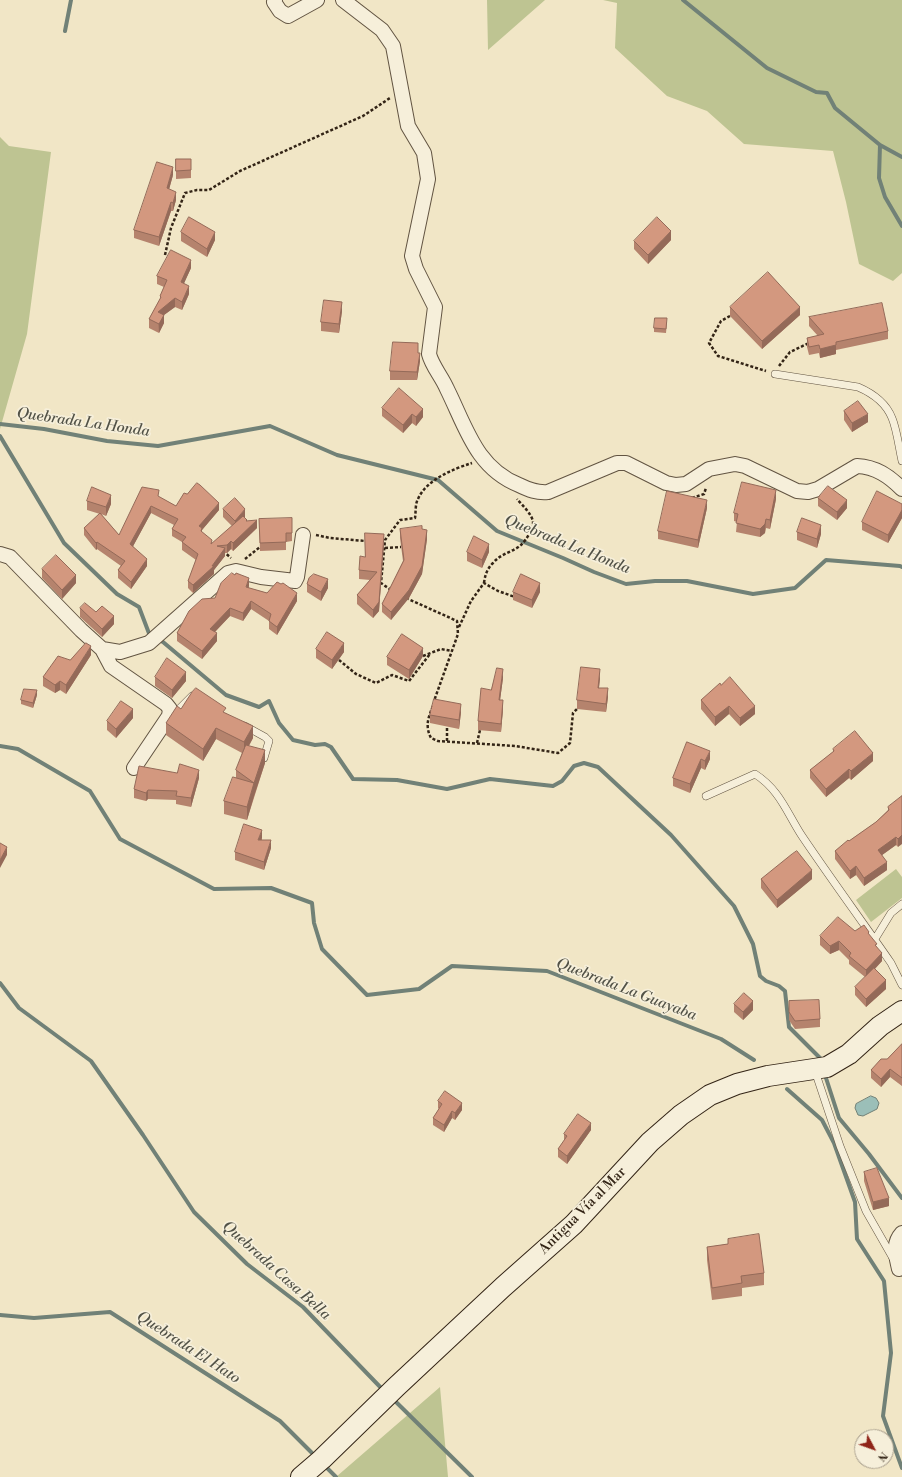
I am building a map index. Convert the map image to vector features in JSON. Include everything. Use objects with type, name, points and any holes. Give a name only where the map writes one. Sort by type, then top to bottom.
[{"type":"main road","name":"Antigua Vía al Mar","points":[[311,1469],[396,1387],[574,1224],[650,1142],[681,1115],[710,1095],[737,1084],[768,1076],[827,1067],[849,1054],[880,1026],[902,1010]]},
{"type":"street","points":[[275,0],[274,2],[280,11],[288,16],[317,0]]},
{"type":"street","points":[[343,0],[382,30],[393,46],[408,126],[424,153],[428,179],[412,256],[416,269],[435,307],[429,354],[430,360],[442,378],[482,459],[504,478],[539,493],[548,492],[617,463],[626,463],[666,483],[676,485],[686,484],[709,469],[735,464],[745,466],[797,491],[808,492],[818,489],[857,466],[862,466],[881,472],[892,478],[902,489]]},
{"type":"street","points":[[102,649],[120,652],[149,643],[228,573],[236,571],[261,577],[295,581],[297,577],[303,535]]},
{"type":"street","points":[[0,554],[10,556],[81,630],[102,649],[111,666],[166,704],[170,710],[169,716],[134,768]]},
{"type":"street","points":[[900,1272],[895,1249],[898,1238],[902,1233]]},
{"type":"lane","points":[[775,374],[858,387],[869,391],[878,399],[892,418],[902,460]]},
{"type":"lane","points":[[170,711],[176,712],[194,694],[201,695]]},
{"type":"lane","points":[[236,721],[269,740],[264,758]]},
{"type":"lane","points":[[706,796],[755,774],[764,780],[776,792],[802,836],[875,939],[891,963],[902,985]]},
{"type":"lane","points":[[875,939],[891,913],[902,904]]},
{"type":"lane","points":[[814,1069],[840,1146],[866,1211],[900,1272]]},
{"type":"path","points":[[165,255],[171,228],[185,193],[196,190],[209,190],[240,171],[363,116],[381,105],[401,89]]},
{"type":"path","points":[[730,316],[721,321],[709,343],[718,356],[775,374],[790,352],[812,342]]},
{"type":"path","points":[[397,593],[381,583],[385,540],[400,520],[415,518],[417,499],[429,484],[450,470],[482,459]]},
{"type":"path","points":[[458,628],[472,601],[484,583],[486,572],[493,562],[522,544],[532,530],[533,522],[513,494],[504,478]]},
{"type":"path","points":[[303,535],[319,534],[330,538],[365,542]]},
{"type":"path","points":[[384,548],[401,547]]},
{"type":"path","points":[[220,548],[234,561]]},
{"type":"path","points":[[484,583],[498,591],[515,597]]},
{"type":"path","points":[[402,597],[457,621],[458,634],[426,723],[428,733],[431,738],[477,744],[515,746],[558,752],[570,743],[573,713],[577,709]]},
{"type":"path","points":[[423,656],[441,649],[452,651]]},
{"type":"path","points":[[338,660],[356,674],[376,683],[392,675],[409,681],[430,654]]},
{"type":"path","points":[[447,727],[447,741]]},
{"type":"path","points":[[477,744],[480,730]]},
{"type":"green space","points":[[487,0],[545,0],[488,50]]},
{"type":"green space","points":[[603,0],[902,0],[902,273],[893,281],[859,264],[846,202],[833,151],[744,144],[707,111],[667,96],[615,48],[617,3]]},
{"type":"green space","points":[[0,137],[9,146],[51,152],[27,334],[0,429]]},
{"type":"green space","points":[[896,869],[902,877],[902,898],[871,922],[856,900]]},
{"type":"green space","points":[[440,1387],[448,1477],[336,1477]]},
{"type":"water","points":[[871,1096],[876,1098],[879,1103],[877,1109],[863,1116],[858,1115],[855,1108],[856,1104]]},
{"type":"building","points":[[176,159],[191,159],[191,170],[176,171]]},
{"type":"building","points":[[157,162],[173,167],[167,188],[176,192],[159,237],[134,230]]},
{"type":"building","points":[[189,217],[215,232],[207,249],[181,232]]},
{"type":"building","points":[[657,217],[671,231],[648,255],[634,241]]},
{"type":"building","points":[[171,250],[191,260],[181,282],[189,286],[182,302],[175,298],[158,312],[164,315],[159,324],[149,319],[161,297],[160,296],[167,280],[157,276]]},
{"type":"building","points":[[768,272],[800,307],[762,341],[730,307]]},
{"type":"building","points":[[324,300],[342,302],[339,324],[321,322]]},
{"type":"building","points":[[882,303],[888,331],[836,342],[836,345],[820,349],[819,345],[809,347],[807,338],[824,334],[809,317]]},
{"type":"building","points":[[655,318],[667,318],[666,329],[654,328]]},
{"type":"building","points":[[393,342],[418,343],[418,353],[420,353],[417,372],[390,371]]},
{"type":"building","points":[[399,388],[423,409],[416,417],[412,414],[403,425],[382,408]]},
{"type":"building","points":[[858,401],[868,414],[852,423],[844,411]]},
{"type":"building","points":[[742,482],[776,490],[770,520],[766,519],[765,524],[760,529],[736,523],[738,514],[734,513]]},
{"type":"building","points":[[197,483],[219,503],[199,526],[202,528],[201,531],[212,540],[211,544],[243,516],[247,520],[246,521],[257,520],[233,543],[231,541],[227,545],[217,546],[225,548],[212,566],[214,566],[193,585],[188,581],[198,554],[182,542],[186,537],[172,529],[178,519],[151,506],[130,544],[147,559],[131,582],[118,570],[125,561],[97,542],[96,543],[84,528],[100,513],[119,535],[142,487],[159,490],[158,496],[176,506],[184,493],[187,494]]},
{"type":"building","points":[[828,486],[847,500],[837,512],[818,498]]},
{"type":"building","points":[[92,487],[111,495],[106,507],[87,501]]},
{"type":"building","points":[[667,491],[707,500],[698,540],[658,531]]},
{"type":"building","points":[[877,491],[902,504],[902,510],[888,535],[862,522]]},
{"type":"building","points":[[235,498],[245,509],[235,521],[223,509]]},
{"type":"building","points":[[292,518],[292,533],[286,533],[286,542],[260,543],[259,519]]},
{"type":"building","points":[[802,518],[821,525],[817,539],[797,532]]},
{"type":"building","points":[[422,526],[422,529],[427,530],[422,566],[409,590],[391,612],[382,604],[404,560],[400,529]]},
{"type":"building","points":[[365,533],[384,534],[379,602],[373,610],[357,595],[377,572],[359,570],[360,556],[365,557]]},
{"type":"building","points":[[474,536],[489,544],[482,560],[467,552]]},
{"type":"building","points":[[56,555],[76,575],[62,590],[42,569]]},
{"type":"building","points":[[232,573],[249,578],[246,587],[267,593],[277,582],[281,584],[283,583],[297,593],[277,627],[269,621],[271,614],[251,601],[243,613],[230,608],[210,629],[217,633],[202,651],[177,633],[189,611],[202,599],[215,598],[221,583]]},
{"type":"building","points":[[314,574],[328,579],[321,592],[307,584],[309,578]]},
{"type":"building","points":[[521,574],[540,583],[532,600],[513,592]]},
{"type":"building","points":[[85,603],[96,612],[102,606],[114,616],[102,629],[80,608]]},
{"type":"building","points":[[327,632],[344,643],[332,660],[316,649]]},
{"type":"building","points":[[402,634],[423,648],[409,670],[387,657]]},
{"type":"building","points":[[86,643],[91,646],[66,685],[60,681],[55,685],[43,677],[58,656],[70,660]]},
{"type":"building","points":[[167,658],[186,672],[172,690],[155,677]]},
{"type":"building","points":[[581,667],[600,669],[598,688],[608,688],[606,704],[577,700]]},
{"type":"building","points":[[497,668],[503,669],[499,700],[503,700],[501,724],[478,721],[481,688],[491,690]]},
{"type":"building","points":[[730,677],[755,706],[740,718],[729,706],[715,717],[701,700],[720,683],[721,685]]},
{"type":"building","points":[[196,688],[226,708],[223,712],[253,726],[244,742],[216,728],[203,749],[166,723],[177,706],[181,709]]},
{"type":"building","points":[[24,689],[37,690],[33,703],[21,700]]},
{"type":"building","points":[[434,699],[461,704],[459,720],[430,715]]},
{"type":"building","points":[[121,701],[133,709],[116,729],[107,721]]},
{"type":"building","points":[[855,731],[873,753],[851,771],[849,769],[826,789],[810,770],[834,751],[833,749]]},
{"type":"building","points":[[687,742],[710,751],[705,761],[701,759],[690,784],[673,778]]},
{"type":"building","points":[[246,745],[265,750],[254,783],[236,770]]},
{"type":"building","points":[[180,764],[199,770],[191,798],[176,796],[177,791],[148,790],[146,793],[134,789],[139,766],[177,773]]},
{"type":"building","points":[[233,777],[254,783],[247,807],[224,801]]},
{"type":"building","points":[[902,796],[902,835],[898,839],[896,837],[878,850],[887,862],[864,878],[856,866],[850,871],[835,851],[848,840],[849,841],[876,822],[889,810],[888,807]]},
{"type":"building","points":[[244,824],[262,830],[258,840],[271,840],[264,862],[235,852]]},
{"type":"building","points":[[0,843],[7,847],[0,860]]},
{"type":"building","points":[[797,851],[812,870],[777,900],[761,879]]},
{"type":"building","points":[[838,917],[855,931],[864,925],[869,932],[868,933],[877,944],[875,945],[882,953],[866,970],[849,956],[851,953],[839,941],[830,946],[820,936]]},
{"type":"building","points":[[874,968],[886,980],[866,999],[855,987]]},
{"type":"building","points":[[744,993],[753,1001],[743,1012],[734,1004]]},
{"type":"building","points":[[819,1000],[820,1019],[795,1021],[789,1012],[789,1001]]},
{"type":"building","points":[[902,1044],[902,1078],[890,1069],[881,1079],[871,1070],[881,1059],[887,1059]]},
{"type":"building","points":[[445,1091],[462,1103],[455,1113],[452,1111],[444,1125],[433,1118],[442,1104],[438,1101]]},
{"type":"building","points":[[578,1114],[591,1123],[567,1156],[558,1149],[567,1136],[564,1134]]},
{"type":"building","points":[[877,1168],[889,1198],[873,1202],[864,1172]]},
{"type":"building","points":[[759,1234],[764,1273],[741,1276],[742,1283],[712,1288],[707,1247],[728,1244],[728,1239]]},
{"type":"waterway","points":[[65,31],[71,0]]},
{"type":"waterway","points":[[683,0],[767,68],[816,92],[827,93],[835,108],[880,145],[879,178],[885,197],[902,226]]},
{"type":"waterway","points":[[880,145],[902,157]]},
{"type":"waterway","name":"Quebrada La Honda","points":[[0,424],[44,429],[107,441],[158,446],[270,426],[337,455],[438,480],[497,531],[626,584],[655,581],[687,581],[753,594],[795,588],[826,560],[902,567]]},
{"type":"waterway","points":[[0,436],[64,543],[117,594],[139,607],[150,636],[152,637]]},
{"type":"waterway","points":[[158,639],[226,695],[259,707],[269,701],[279,723],[293,740],[315,745],[325,744],[331,747],[353,779],[397,780],[447,789],[490,779],[553,786],[562,781],[574,766],[584,763],[598,767],[671,835],[734,906],[753,944],[760,976],[766,981],[779,986],[785,991],[789,1027],[820,1058]]},
{"type":"waterway","name":"Quebrada La Guayaba","points":[[0,746],[18,749],[90,791],[120,839],[214,889],[271,888],[312,903],[314,923],[322,949],[367,995],[419,989],[452,966],[547,971],[721,1039],[754,1060]]},
{"type":"waterway","name":"Quebrada Casa Bella","points":[[0,983],[19,1008],[91,1061],[143,1135],[194,1212],[247,1264],[303,1307],[385,1392]]},
{"type":"waterway","points":[[826,1078],[839,1118],[869,1154],[902,1198]]},
{"type":"waterway","points":[[787,1089],[822,1120],[834,1143],[855,1202],[857,1239],[884,1281],[891,1353],[883,1416],[902,1468]]},
{"type":"waterway","name":"Quebrada El Hato","points":[[0,1315],[34,1318],[110,1312],[280,1421],[316,1457]]},
{"type":"waterway","name":"Quebrada Casa Bella","points":[[393,1399],[472,1477]]},
{"type":"waterway","name":"Quebrada El Hato","points":[[323,1464],[336,1477]]}]
